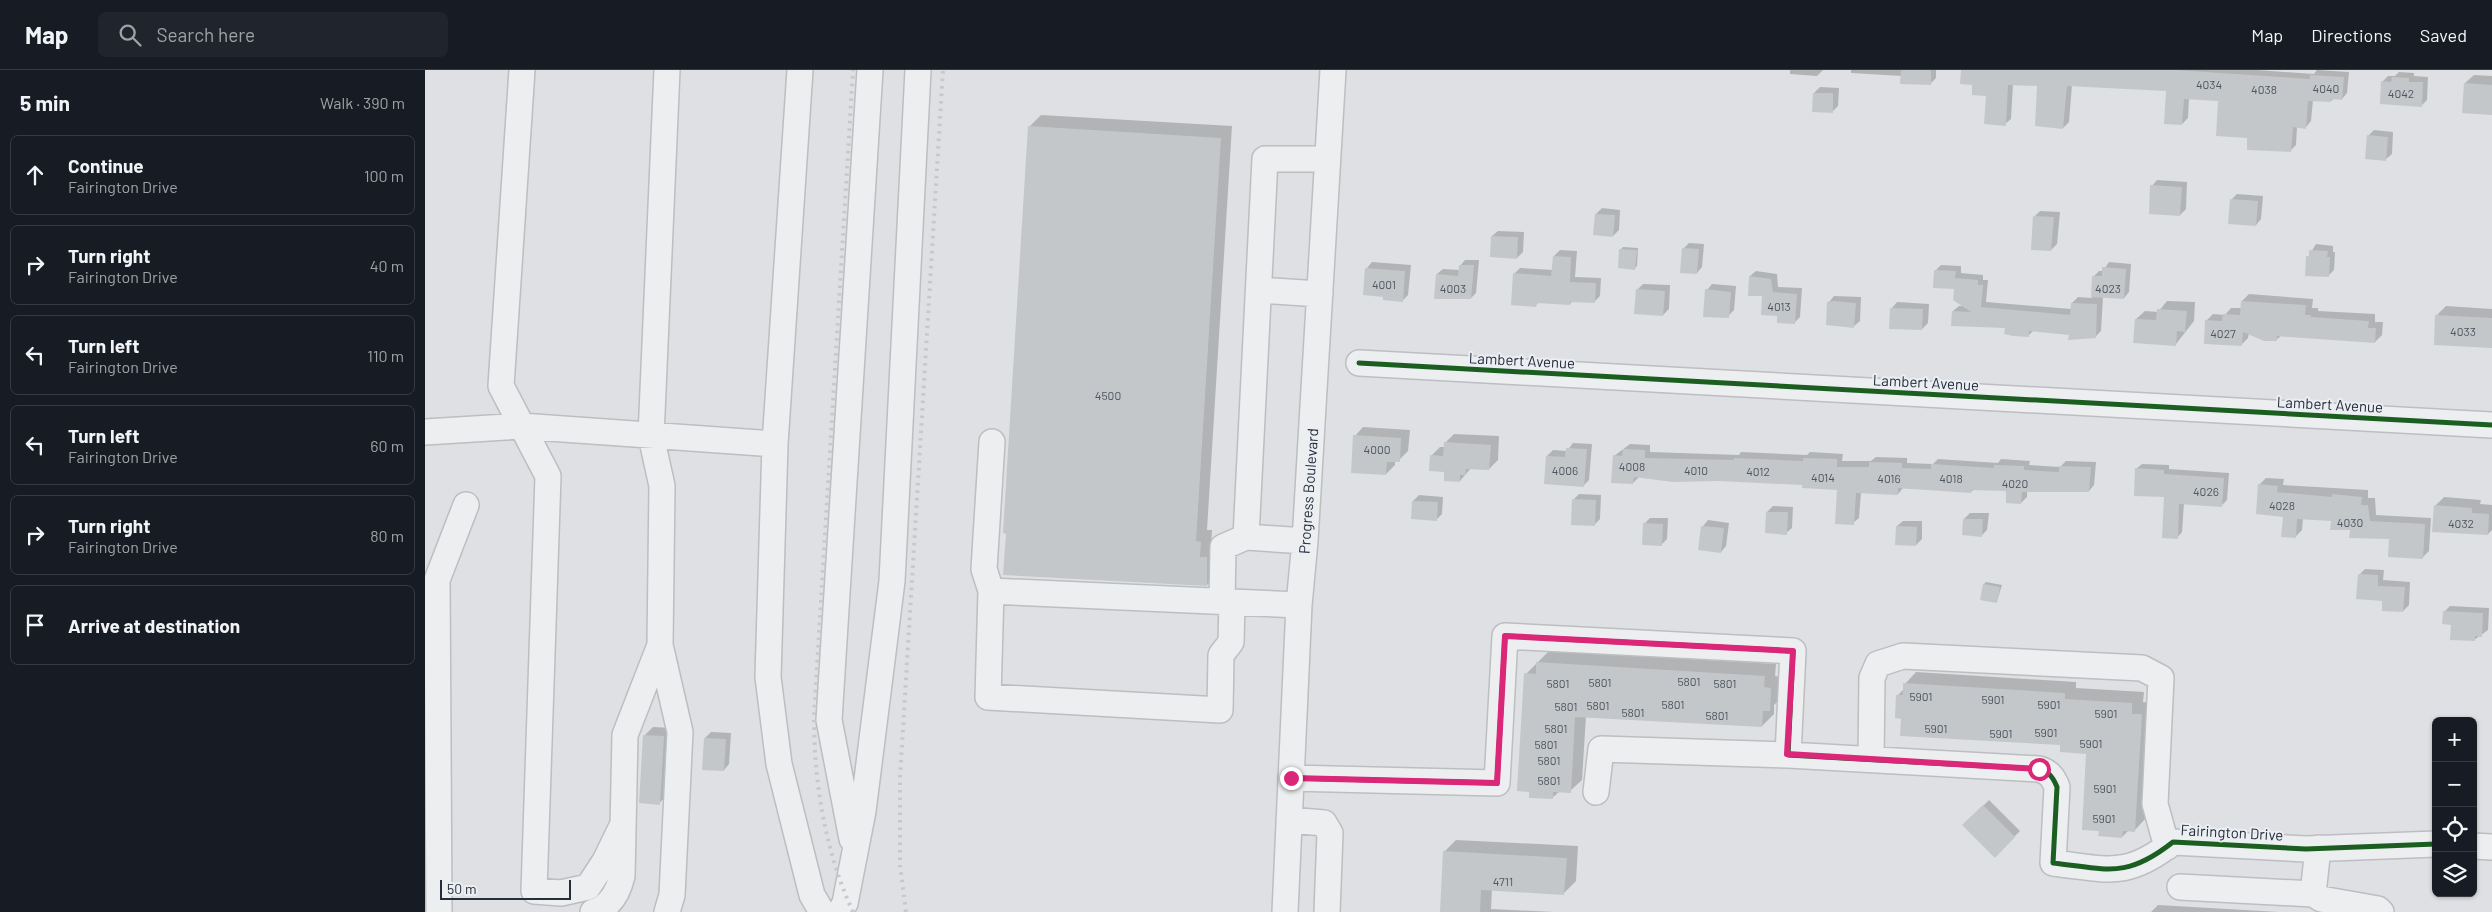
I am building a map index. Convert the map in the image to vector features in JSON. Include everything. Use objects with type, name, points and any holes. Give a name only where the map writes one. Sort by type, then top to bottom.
[{"type":"street","points":[[521,70],[501,386],[548,476],[534,891],[561,893],[588,887],[605,861],[623,824]]},
{"type":"street","points":[[667,70],[651,436],[662,486],[660,645],[681,732],[672,895],[667,912]]},
{"type":"street","points":[[800,70],[775,444],[768,677],[779,764],[811,895],[822,912]]},
{"type":"street","points":[[855,852],[829,720],[870,70]]},
{"type":"street","points":[[840,912],[845,903],[863,811],[892,581],[918,70]]},
{"type":"street","name":"Progress Boulevard","points":[[1285,912],[1299,605],[1305,541],[1333,70]]},
{"type":"street","points":[[1246,537],[1265,159],[1327,160]]},
{"type":"street","points":[[1259,290],[1320,294]]},
{"type":"street","name":"Lambert Avenue","points":[[1359,363],[2492,425]]},
{"type":"street","points":[[425,432],[521,426],[775,444]]},
{"type":"street","points":[[992,442],[984,569],[991,591],[988,697],[1220,710],[1221,655],[1231,642],[1223,547],[1246,537],[1305,541]]},
{"type":"street","points":[[439,912],[431,825],[431,664],[437,580],[466,505]]},
{"type":"street","points":[[991,591],[1299,605]]},
{"type":"street","points":[[1291,778],[1497,783],[1505,636],[1793,651],[1787,754]]},
{"type":"street","points":[[593,912],[607,906],[619,887],[622,876],[625,735],[660,645]]},
{"type":"street","points":[[1871,759],[1872,678],[1879,664],[1903,656],[2142,668],[2161,678],[2155,804],[2167,847]]},
{"type":"street","name":"Fairington Drive","points":[[1596,792],[1601,749],[1787,754],[2039,769],[2053,778],[2057,787],[2053,863],[2115,870],[2132,867],[2150,860],[2173,842],[2318,848],[2432,844]]},
{"type":"street","points":[[1289,820],[1324,823],[1330,833],[1327,912]]},
{"type":"street","points":[[2477,846],[2492,847]]},
{"type":"street","points":[[2313,894],[2318,848]]},
{"type":"street","points":[[2180,887],[2313,894],[2321,899],[2378,909],[2381,912]]},
{"type":"building","points":[[1901,70],[1931,70],[1931,85],[1900,84]]},
{"type":"building","points":[[1961,70],[2176,70],[2310,79],[2310,75],[2344,77],[2342,100],[2331,99],[2331,102],[2308,101],[2306,129],[2293,127],[2291,152],[2247,150],[2247,138],[2216,136],[2218,101],[2184,99],[2182,125],[2164,124],[2166,91],[2067,86],[2063,129],[2035,126],[2037,86],[2008,85],[2006,126],[1984,124],[1986,96],[1972,95],[1972,85],[1960,84]]},
{"type":"building","points":[[2392,77],[2409,78],[2409,82],[2423,82],[2422,107],[2380,104],[2381,81],[2391,82]]},
{"type":"building","points":[[2464,83],[2492,85],[2492,115],[2462,113]]},
{"type":"building","points":[[1813,93],[1833,93],[1833,113],[1812,112]]},
{"type":"building","points":[[1028,126],[1221,138],[1196,541],[1201,542],[1200,557],[1207,557],[1207,586],[1003,575],[1006,534],[1003,533]]},
{"type":"building","points":[[2367,135],[2388,137],[2386,161],[2365,159]]},
{"type":"building","points":[[2150,185],[2182,187],[2180,216],[2149,214]]},
{"type":"building","points":[[2230,199],[2258,201],[2256,226],[2228,224]]},
{"type":"building","points":[[1595,214],[1615,215],[1613,237],[1593,235]]},
{"type":"building","points":[[2033,216],[2054,217],[2051,251],[2031,250]]},
{"type":"building","points":[[1491,236],[1518,237],[1517,259],[1490,257]]},
{"type":"building","points":[[1682,248],[1699,249],[1697,274],[1680,273]]},
{"type":"building","points":[[1619,249],[1637,250],[1635,270],[1618,268]]},
{"type":"building","points":[[2309,250],[2328,251],[2327,257],[2330,257],[2329,277],[2305,276],[2306,256],[2309,256]]},
{"type":"building","points":[[1553,256],[1571,257],[1570,282],[1596,283],[1595,303],[1570,302],[1570,305],[1537,303],[1536,307],[1511,305],[1513,273],[1551,276]]},
{"type":"building","points":[[1459,265],[1474,265],[1471,299],[1434,299],[1436,274],[1458,276]]},
{"type":"building","points":[[2102,267],[2126,269],[2124,299],[2091,297],[2092,276],[2102,276]]},
{"type":"building","points":[[1365,268],[1405,271],[1403,302],[1363,295]]},
{"type":"building","points":[[1934,270],[1956,271],[1955,278],[1978,280],[1978,285],[1983,285],[1981,307],[2070,315],[2071,303],[2097,304],[2096,338],[2068,340],[2069,335],[2029,331],[2029,337],[2013,336],[2004,334],[2005,328],[1951,326],[1952,311],[1971,312],[1953,300],[1954,289],[1933,288]]},
{"type":"building","points":[[1749,276],[1771,279],[1773,292],[1797,294],[1795,324],[1777,323],[1777,316],[1761,315],[1762,296],[1748,296]]},
{"type":"building","points":[[1636,289],[1665,291],[1663,316],[1634,314]]},
{"type":"building","points":[[1705,289],[1731,292],[1729,318],[1703,317]]},
{"type":"building","points":[[2241,301],[2306,305],[2305,315],[2311,315],[2311,317],[2369,321],[2368,328],[2376,328],[2375,343],[2277,336],[2277,341],[2264,341],[2243,332],[2242,346],[2204,344],[2205,320],[2222,321],[2223,314],[2240,315]]},
{"type":"building","points":[[1827,302],[1856,303],[1854,328],[1826,325]]},
{"type":"building","points":[[1890,308],[1923,309],[1922,330],[1889,329]]},
{"type":"building","points":[[2157,309],[2187,311],[2185,332],[2177,331],[2176,346],[2133,343],[2135,319],[2156,320]]},
{"type":"building","points":[[2435,315],[2492,318],[2492,348],[2434,345]]},
{"type":"building","points":[[1353,435],[1401,438],[1400,462],[1387,462],[1386,475],[1351,473]]},
{"type":"building","points":[[1444,442],[1491,445],[1489,470],[1466,469],[1465,475],[1460,475],[1460,482],[1444,481],[1444,472],[1429,471],[1430,455],[1443,456]]},
{"type":"building","points":[[1566,448],[1587,449],[1584,487],[1544,484],[1546,456],[1565,457]]},
{"type":"building","points":[[1623,449],[1645,450],[1645,458],[1734,460],[1734,458],[1803,461],[1803,458],[1837,459],[1837,467],[1869,467],[1869,462],[1902,463],[1902,468],[1931,469],[1931,464],[1994,468],[1994,465],[2024,466],[2024,470],[2059,472],[2059,466],[2091,467],[2089,492],[2022,492],[2021,504],[2006,503],[2006,491],[1971,490],[1971,493],[1898,488],[1898,495],[1856,493],[1854,525],[1835,524],[1837,490],[1802,488],[1802,485],[1718,481],[1673,482],[1634,477],[1633,484],[1611,483],[1613,455],[1622,456]]},
{"type":"building","points":[[2135,468],[2164,470],[2164,474],[2224,478],[2222,507],[2179,504],[2178,539],[2162,538],[2164,497],[2134,496]]},
{"type":"building","points":[[2258,484],[2278,486],[2277,492],[2332,497],[2332,494],[2362,497],[2361,505],[2368,505],[2370,521],[2425,524],[2423,559],[2388,557],[2389,539],[2349,538],[2350,530],[2330,530],[2331,521],[2297,519],[2296,538],[2281,537],[2283,517],[2256,514]]},
{"type":"building","points":[[1572,499],[1596,500],[1595,526],[1571,525]]},
{"type":"building","points":[[1412,501],[1438,502],[1437,521],[1411,519]]},
{"type":"building","points":[[2434,505],[2472,508],[2472,513],[2489,514],[2488,535],[2432,532]]},
{"type":"building","points":[[1766,512],[1788,512],[1787,535],[1765,533]]},
{"type":"building","points":[[1963,519],[1983,519],[1982,537],[1962,535]]},
{"type":"building","points":[[1643,523],[1663,524],[1662,546],[1642,545]]},
{"type":"building","points":[[1701,526],[1724,528],[1721,553],[1698,550]]},
{"type":"building","points":[[1896,526],[1917,527],[1916,546],[1895,545]]},
{"type":"building","points":[[2358,574],[2378,575],[2378,586],[2405,587],[2403,612],[2382,611],[2382,601],[2356,599]]},
{"type":"building","points":[[1983,584],[2000,587],[1997,603],[1980,600]]},
{"type":"building","points":[[2443,611],[2483,613],[2482,637],[2475,636],[2475,641],[2450,640],[2451,625],[2442,624]]},
{"type":"building","points":[[1536,662],[1765,676],[1764,687],[1771,688],[1770,711],[1763,711],[1762,727],[1575,717],[1571,793],[1553,792],[1553,799],[1529,798],[1529,792],[1517,791],[1524,673],[1536,674]]},
{"type":"building","points":[[1903,683],[2065,693],[2065,699],[2132,703],[2132,714],[2142,714],[2135,832],[2123,831],[2122,838],[2098,836],[2099,831],[2082,830],[2086,754],[2060,752],[2060,745],[1900,736],[1901,719],[1895,718],[1896,695],[1903,695]]},
{"type":"building","points":[[643,735],[664,736],[660,805],[639,803]]},
{"type":"building","points":[[704,738],[726,739],[724,771],[702,770]]},
{"type":"building","points":[[1983,805],[2015,837],[1995,858],[1962,825]]},
{"type":"building","points":[[1443,851],[1567,858],[1564,895],[1481,890],[1480,912],[1440,912]]},
{"type":"railway","points":[[853,70],[814,717],[816,767],[828,841],[843,889],[853,912]]},
{"type":"railway","points":[[906,912],[900,865],[900,778],[943,70]]},
{"type":"cycle path","points":[[1359,363],[2492,425]]},
{"type":"cycle path","points":[[1291,778],[1497,783],[1505,636],[1793,651],[1788,755],[2042,770],[2050,775],[2057,787],[2053,863],[2116,869],[2142,862],[2173,842],[2306,849],[2432,844]]},
{"type":"route","points":[[1291,778],[1497,783],[1505,636],[1793,651],[1787,754],[2039,769]]}]
